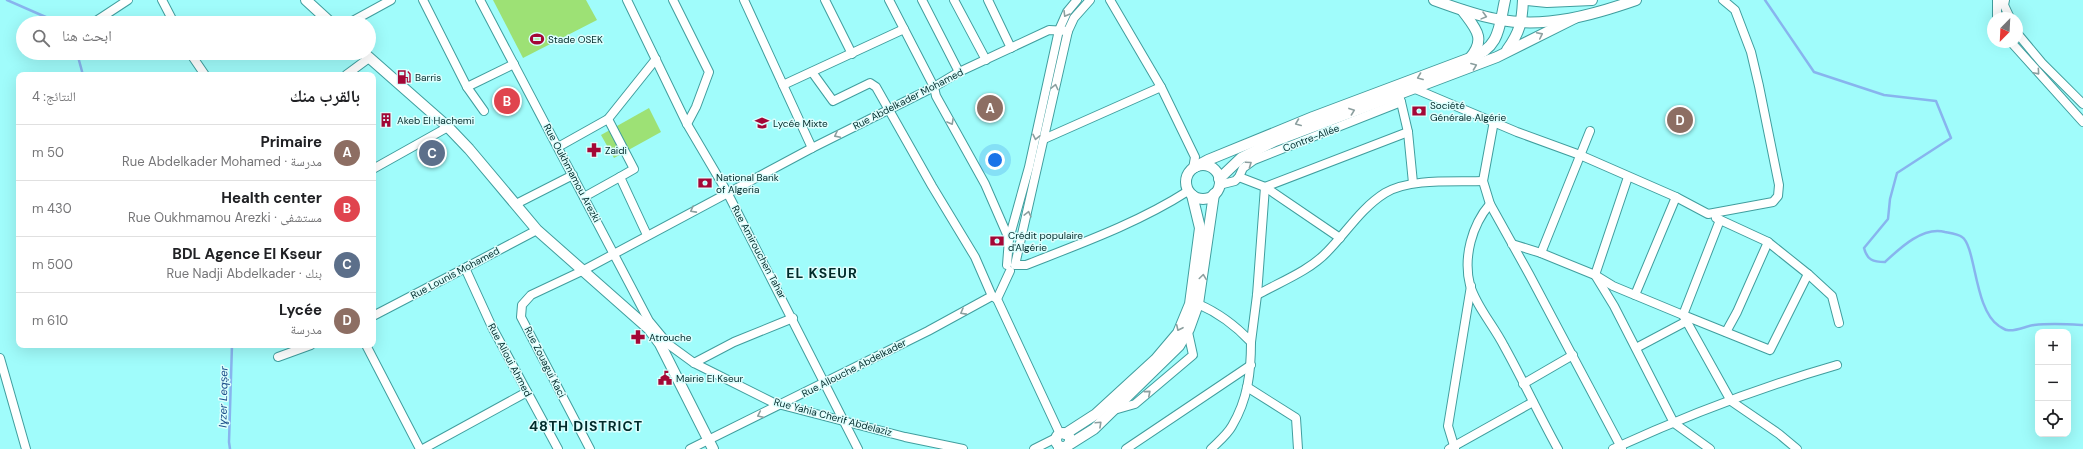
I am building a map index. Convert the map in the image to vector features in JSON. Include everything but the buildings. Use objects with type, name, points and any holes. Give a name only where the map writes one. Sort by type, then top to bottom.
[{"type":"main road","points":[[306,0],[323,16]]},
{"type":"main road","points":[[1434,0],[1462,10],[1500,20],[1522,23],[1575,18]]},
{"type":"main road","points":[[1061,442],[1102,409],[1156,359],[1178,333],[1190,304],[1200,228],[1186,181],[1187,176],[1194,168],[1208,160],[1306,120],[1483,54],[1489,48],[1499,30],[1505,0]]},
{"type":"main road","points":[[1506,52],[1519,32],[1522,23],[1524,0]]},
{"type":"main road","points":[[1527,0],[1592,0]]},
{"type":"main road","points":[[1190,193],[1204,199],[1218,186],[1241,158],[1275,141],[1400,98],[1413,88],[1465,70],[1506,52],[1575,18],[1636,0]]},
{"type":"main road","points":[[1462,10],[1477,31],[1479,38],[1476,51],[1467,59]]},
{"type":"main road","points":[[372,60],[448,127],[470,149],[537,230],[582,271],[638,318],[660,344],[713,449]]},
{"type":"main road","points":[[1061,442],[1094,429],[1179,346],[1188,332],[1198,304],[1218,186],[1217,174],[1210,168],[1205,166],[1194,168]]},
{"type":"street","points":[[104,16],[128,0]]},
{"type":"street","points":[[162,0],[170,16]]},
{"type":"street","points":[[362,16],[391,0]]},
{"type":"street","points":[[423,0],[466,87],[484,111]]},
{"type":"street","name":"Rue Oukhmamou Arezki","points":[[480,0],[649,321],[668,344]]},
{"type":"street","name":"Rue Amirouchen Tahar","points":[[627,0],[687,124],[727,192],[826,382],[858,449]]},
{"type":"street","points":[[673,0],[709,72],[696,107],[687,124]]},
{"type":"street","points":[[744,0],[812,148]]},
{"type":"street","points":[[825,0],[852,54]]},
{"type":"street","points":[[889,0],[934,87],[936,96],[985,184],[1009,239],[1011,267]]},
{"type":"street","points":[[922,0],[959,72]]},
{"type":"street","points":[[954,0],[986,60]]},
{"type":"street","points":[[988,0],[1011,48]]},
{"type":"street","points":[[1009,239],[1029,168],[1059,30],[1067,12],[1077,0]]},
{"type":"street","points":[[995,298],[1011,267],[1044,138],[1068,31],[1074,18],[1090,0]]},
{"type":"street","points":[[1110,0],[1161,87],[1195,157],[1194,168]]},
{"type":"street","points":[[1708,214],[1773,202],[1778,196],[1778,185],[1751,52],[1735,10],[1723,0]]},
{"type":"street","points":[[1997,0],[1997,12]]},
{"type":"street","points":[[2005,0],[2004,5],[2007,12]]},
{"type":"street","points":[[783,85],[904,29]]},
{"type":"street","name":"Rue Abdelkader Mohamed","points":[[647,235],[889,108],[934,87],[959,72],[1049,30],[1068,31]]},
{"type":"street","points":[[2023,40],[2042,63],[2083,104]]},
{"type":"street","points":[[2016,48],[2083,122]]},
{"type":"street","points":[[558,147],[608,119],[656,59]]},
{"type":"street","points":[[195,60],[204,72]]},
{"type":"street","points":[[349,72],[361,60]]},
{"type":"street","points":[[466,87],[514,64]]},
{"type":"street","points":[[812,72],[833,101],[870,83],[876,87],[889,108],[932,186],[975,257],[1061,442],[1034,449]]},
{"type":"street","points":[[1044,138],[1161,87]]},
{"type":"street","points":[[1413,88],[1517,132],[1580,155],[1676,197],[1720,220],[1768,242],[1808,274],[1832,296],[1839,323]]},
{"type":"street","points":[[1400,98],[1408,132],[1413,183]]},
{"type":"street","name":"Contre-Allée","points":[[1218,186],[1235,181],[1239,177],[1243,168],[1254,160],[1400,98]]},
{"type":"street","points":[[584,198],[634,169],[608,119]]},
{"type":"street","points":[[1494,121],[1483,181],[1490,204],[1573,355],[1618,448],[1674,423],[1731,401],[1796,378],[1837,366]]},
{"type":"street","points":[[376,167],[448,127]]},
{"type":"street","points":[[1541,253],[1590,131]]},
{"type":"street","points":[[1265,187],[1408,132]]},
{"type":"street","points":[[516,204],[573,175]]},
{"type":"street","points":[[620,177],[647,235]]},
{"type":"street","points":[[1239,177],[1265,187],[1340,238]]},
{"type":"street","points":[[1594,276],[1628,177]]},
{"type":"street","points":[[1257,295],[1315,262],[1340,238],[1364,211],[1385,193],[1413,183],[1483,181]]},
{"type":"street","points":[[1211,449],[1232,427],[1245,397],[1251,365],[1251,342],[1257,295],[1265,187]]},
{"type":"street","points":[[1011,267],[1026,265],[1104,234],[1190,193]]},
{"type":"street","points":[[1635,295],[1676,197]]},
{"type":"street","points":[[1490,204],[1473,230],[1469,255],[1470,286],[1448,426],[1453,448],[1488,426],[1533,402]]},
{"type":"street","points":[[1636,348],[1685,318],[1720,220]]},
{"type":"street","name":"Rue Alioui Ahmed","points":[[537,230],[465,268],[492,327],[558,449]]},
{"type":"street","name":"Rue Lounis Mohamed","points":[[376,314],[537,230]]},
{"type":"street","name":"Rue Zouagui Kaci","points":[[590,449],[522,317],[522,305],[531,296],[582,271],[647,235]]},
{"type":"street","points":[[1726,332],[1737,312],[1768,242]]},
{"type":"street","points":[[1512,244],[1541,253],[1685,318],[1726,332],[1770,350],[1808,274]]},
{"type":"street","points":[[1594,276],[1614,306],[1674,423],[1710,449]]},
{"type":"street","points":[[1470,286],[1479,305],[1517,369],[1523,384],[1558,449]]},
{"type":"street","name":"Rue Allouche Abdelkader","points":[[690,449],[708,439],[782,405],[995,298]]},
{"type":"street","points":[[1198,304],[1213,311],[1238,328],[1251,342]]},
{"type":"street","points":[[694,363],[734,342],[793,318]]},
{"type":"street","points":[[1685,318],[1731,401],[1779,434],[1797,449]]},
{"type":"street","points":[[1114,410],[1135,404],[1193,355],[1188,332]]},
{"type":"street","name":"Rue Yahia Cherif Abdelaziz","points":[[668,344],[694,363],[782,405],[963,449]]},
{"type":"street","points":[[278,357],[303,348]]},
{"type":"street","points":[[368,348],[422,449],[527,392]]},
{"type":"street","points":[[1523,384],[1573,355]]},
{"type":"street","points":[[0,358],[26,449]]},
{"type":"street","points":[[1126,449],[1251,365]]},
{"type":"street","points":[[1247,387],[1296,418],[1298,449]]},
{"type":"green space","name":"Stade OSEK","points":[[493,0],[586,0],[597,20],[523,58]]},
{"type":"green space","points":[[649,108],[661,132],[614,158],[601,135]]},
{"type":"waterway","name":"Iɣzer Leqṣer","points":[[7,0],[43,16]]},
{"type":"waterway","points":[[1765,0],[1814,72],[1884,95],[1936,101],[1951,138],[1897,173],[1890,199],[1888,219],[1864,248],[1869,258],[1877,262],[1885,262],[1912,240],[1928,232],[1937,231],[1956,234],[1962,237],[1967,243],[1985,307],[1991,318],[1999,326],[2005,330],[2017,330],[2040,324],[2083,325]]},
{"type":"waterway","name":"Iɣzer Leqṣer","points":[[79,60],[82,72]]},
{"type":"waterway","name":"Iɣzer Leqṣer","points":[[230,449],[232,348]]},
{"type":"place","name":"Stade OSEK","points":[[537,39]]},
{"type":"place","name":"Barris","points":[[404,77]]},
{"type":"place","name":"Health center","points":[[507,101]]},
{"type":"place","name":"Primaire","points":[[990,108]]},
{"type":"place","name":"Société Générale Algérie","points":[[1419,111]]},
{"type":"place","name":"Akeb El Hachemi","points":[[386,120]]},
{"type":"place","name":"Lycée","points":[[1680,120]]},
{"type":"place","name":"Lycée Mixte","points":[[762,123]]},
{"type":"place","name":"Zaidi","points":[[594,150]]},
{"type":"place","name":"BDL Agence El Kseur","points":[[432,153]]},
{"type":"place","name":"National Bank of Algeria","points":[[705,183]]},
{"type":"place","name":"Crédit populaire d'Algérie","points":[[997,241]]},
{"type":"place","name":"Atrouche","points":[[638,337]]},
{"type":"place","name":"Mairie El Kseur","points":[[665,378]]},
{"type":"district","name":"EL KSEUR","points":[[822,273]]},
{"type":"district","name":"48TH DISTRICT","points":[[586,426]]}]
